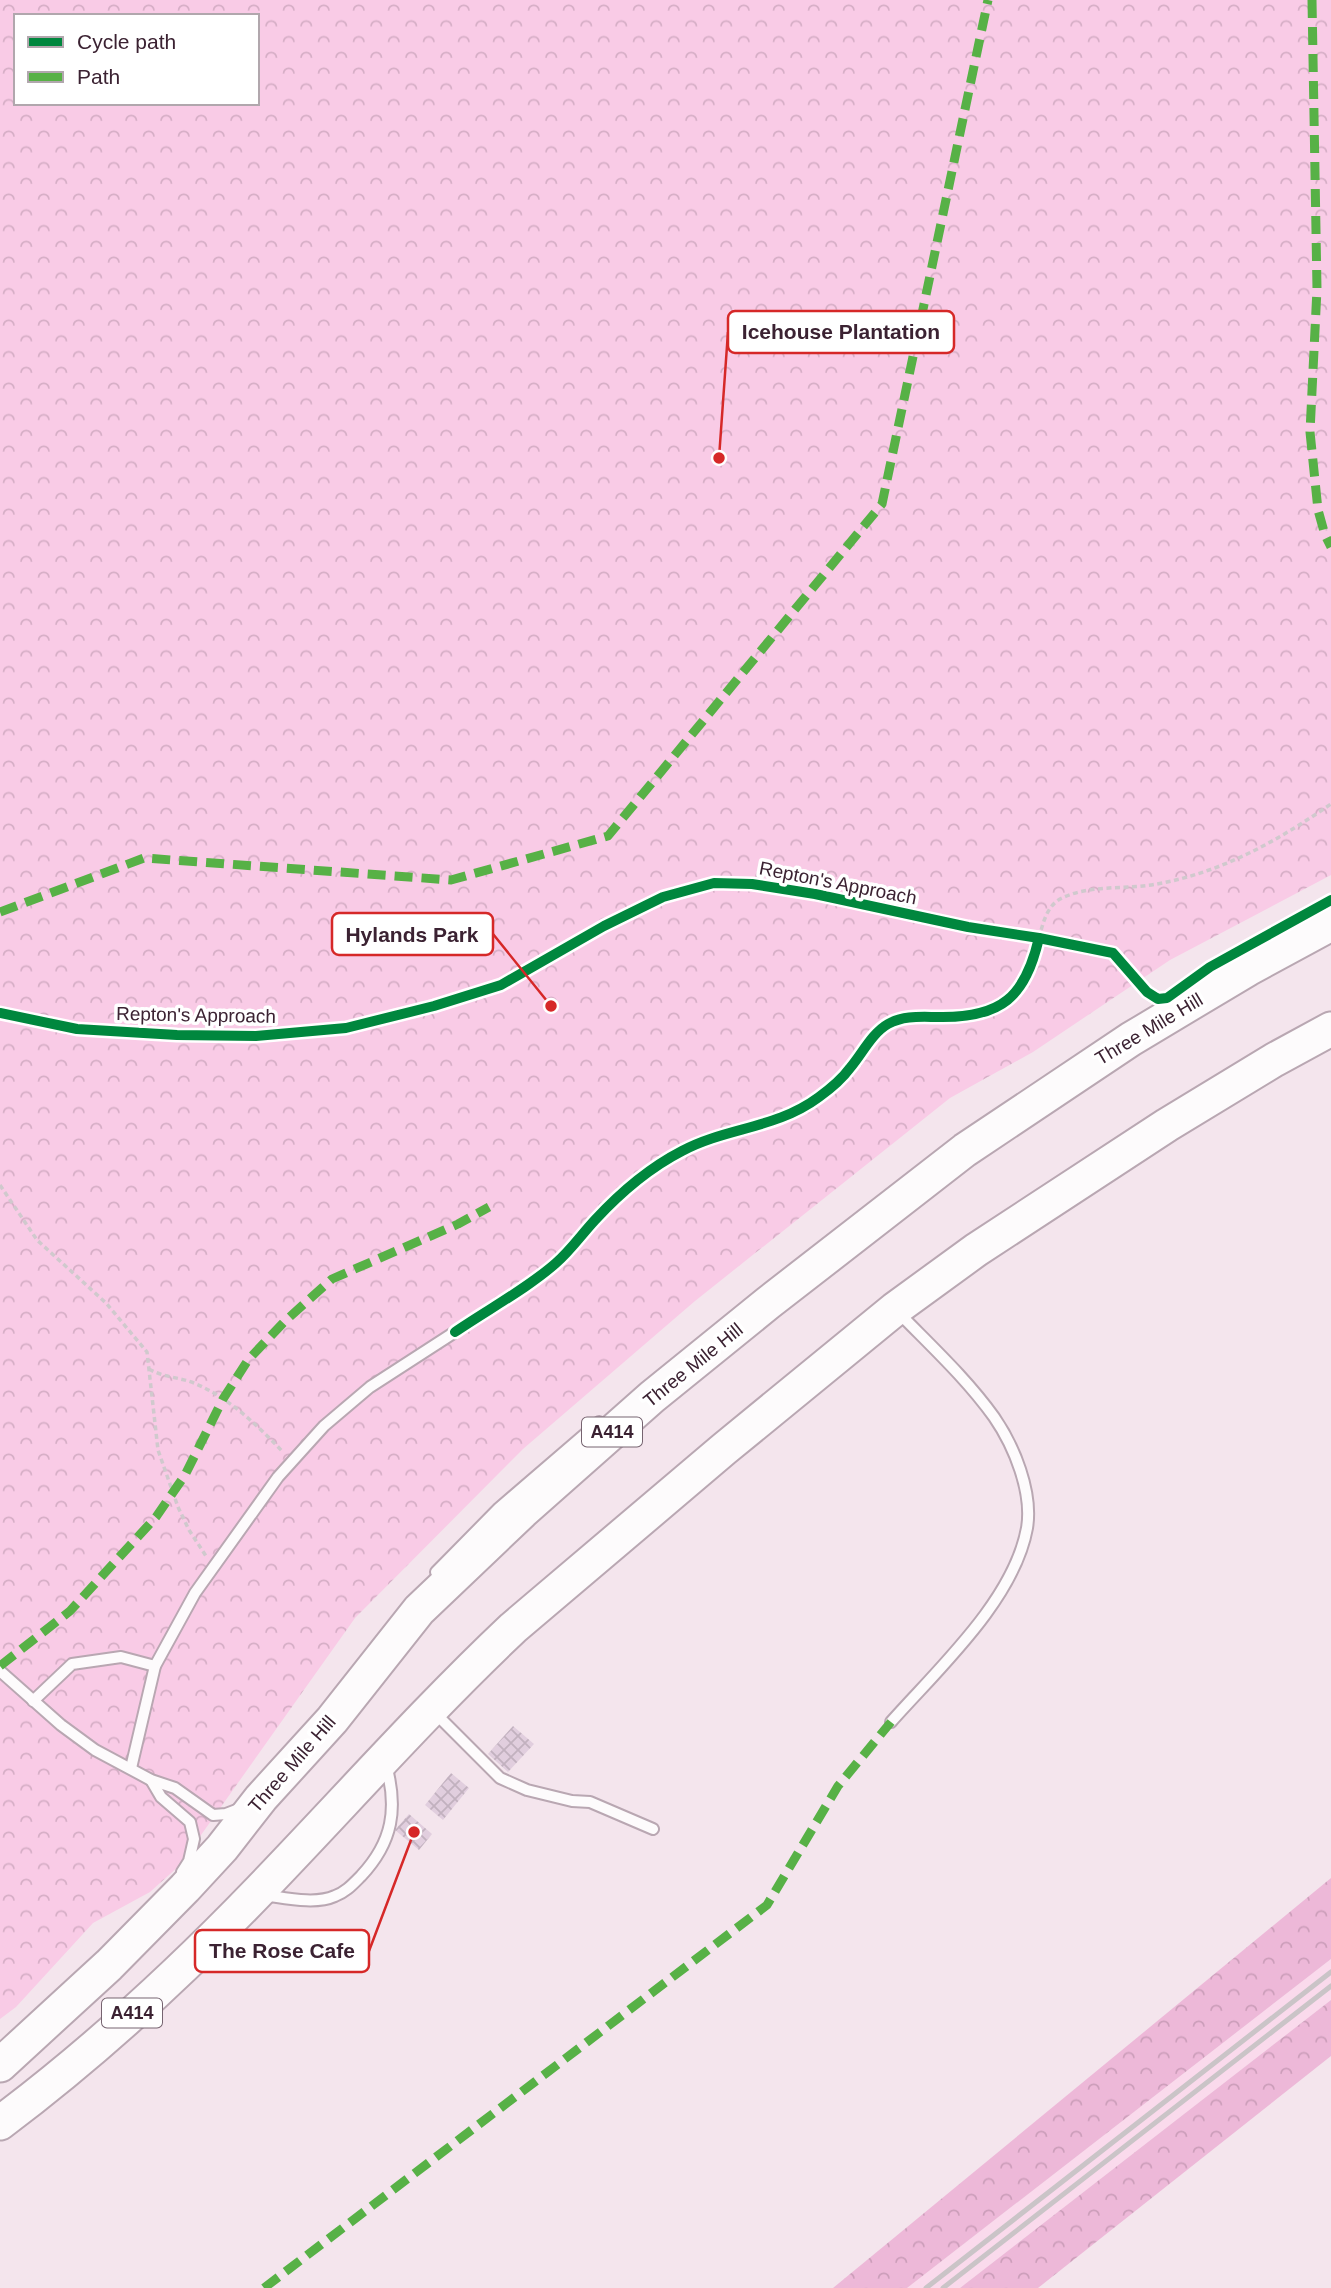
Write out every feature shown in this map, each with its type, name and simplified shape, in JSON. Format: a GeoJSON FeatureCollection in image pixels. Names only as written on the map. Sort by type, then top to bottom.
{"type":"FeatureCollection","features":[{"type":"Feature","properties":{"kind":"highway","name":"Three Mile Hill"},"geometry":{"type":"LineString","coordinates":[[0,2065],[145,1930],[222,1848],[261,1798],[332,1720],[419,1610],[652,1397],[965,1150],[1089,1065],[1248,969],[1331,924]]}},
{"type":"Feature","properties":{"kind":"highway","name":"A414"},"geometry":{"type":"LineString","coordinates":[[0,2123],[65,2071],[190,1961],[464,1674],[558,1588],[895,1308],[976,1250],[1167,1125],[1331,1029]]}},
{"type":"Feature","properties":{"kind":"lane"},"geometry":{"type":"LineString","coordinates":[[671,1366],[768,1303]]}},
{"type":"Feature","properties":{"kind":"lane"},"geometry":{"type":"LineString","coordinates":[[891,1722],[980,1622],[1004,1589],[1018,1559],[1028,1516],[1022,1480],[1010,1447],[995,1420],[973,1390],[895,1308]]}},
{"type":"Feature","properties":{"kind":"lane"},"geometry":{"type":"LineString","coordinates":[[131,1768],[155,1666],[213,1566],[291,1463],[324,1426],[370,1387],[455,1332]]}},
{"type":"Feature","properties":{"kind":"lane"},"geometry":{"type":"LineString","coordinates":[[425,1583],[499,1508],[610,1413]]}},
{"type":"Feature","properties":{"kind":"lane"},"geometry":{"type":"LineString","coordinates":[[332,1720],[394,1623]]}},
{"type":"Feature","properties":{"kind":"lane"},"geometry":{"type":"LineString","coordinates":[[33,1701],[72,1664],[121,1657],[155,1666]]}},
{"type":"Feature","properties":{"kind":"lane"},"geometry":{"type":"LineString","coordinates":[[0,1671],[95,1750],[150,1780],[175,1788],[213,1815],[236,1811],[261,1798]]}},
{"type":"Feature","properties":{"kind":"lane"},"geometry":{"type":"LineString","coordinates":[[431,1709],[500,1778],[527,1790],[572,1801],[590,1802],[653,1829]]}},
{"type":"Feature","properties":{"kind":"lane"},"geometry":{"type":"LineString","coordinates":[[256,1894],[316,1899],[334,1897],[348,1889],[375,1861],[389,1829],[393,1809],[392,1787],[385,1758]]}},
{"type":"Feature","properties":{"kind":"lane"},"geometry":{"type":"LineString","coordinates":[[150,1780],[160,1797],[190,1822],[194,1839],[188,1861],[172,1882]]}},
{"type":"Feature","properties":{"kind":"lane"},"geometry":{"type":"LineString","coordinates":[[0,2065],[48,2005]]}},
{"type":"Feature","properties":{"kind":"path"},"geometry":{"type":"LineString","coordinates":[[1036,952],[1048,911],[1059,899],[1076,892],[1156,884],[1227,865],[1294,829],[1331,804]]}},
{"type":"Feature","properties":{"kind":"path"},"geometry":{"type":"LineString","coordinates":[[1027,936],[1052,941]]}},
{"type":"Feature","properties":{"kind":"path"},"geometry":{"type":"LineString","coordinates":[[0,1185],[37,1240],[106,1303],[147,1352],[159,1450],[178,1507],[189,1530],[213,1566]]}},
{"type":"Feature","properties":{"kind":"path"},"geometry":{"type":"LineString","coordinates":[[149,1369],[160,1376],[192,1382],[223,1399],[281,1450],[291,1463]]}},
{"type":"Feature","properties":{"kind":"shaded area"},"geometry":{"type":"Polygon","coordinates":[[[1331,1959],[1331,2000],[960,2288],[907,2288],[1331,1959]]]}},
{"type":"Feature","properties":{"kind":"green space"},"geometry":{"type":"Polygon","coordinates":[[[0,0],[1331,0],[1331,875],[1170,960],[1033,1052],[950,1098],[695,1301],[523,1449],[355,1618],[179,1866],[150,1892],[93,1923],[16,2007],[0,2019],[0,0]]]}},
{"type":"Feature","properties":{"kind":"green space"},"geometry":{"type":"Polygon","coordinates":[[[1331,1878],[1331,1959],[907,2288],[833,2288],[1331,1878]]]}},
{"type":"Feature","properties":{"kind":"green space"},"geometry":{"type":"Polygon","coordinates":[[[1331,2000],[1331,2056],[1038,2288],[960,2288],[1331,2000]]]}},
{"type":"Feature","properties":{"kind":"building"},"geometry":{"type":"Polygon","coordinates":[[[513,1726],[534,1744],[508,1772],[488,1754],[513,1726]]]}},
{"type":"Feature","properties":{"kind":"building"},"geometry":{"type":"Polygon","coordinates":[[[451,1773],[469,1788],[443,1820],[425,1805],[451,1773]]]}},
{"type":"Feature","properties":{"kind":"building"},"geometry":{"type":"Polygon","coordinates":[[[409,1814],[432,1834],[419,1850],[395,1830],[409,1814]]]}},
{"type":"Feature","properties":{"kind":"railway"},"geometry":{"type":"LineString","coordinates":[[926,2288],[1331,1972]]}},
{"type":"Feature","properties":{"kind":"railway"},"geometry":{"type":"LineString","coordinates":[[943,2288],[1331,1986]]}},
{"type":"Feature","properties":{"kind":"marked path"},"geometry":{"type":"LineString","coordinates":[[0,912],[144,858],[451,880],[608,836],[882,504],[988,0]]}},
{"type":"Feature","properties":{"kind":"marked path"},"geometry":{"type":"LineString","coordinates":[[1312,0],[1317,289],[1310,432],[1318,510],[1331,547]]}},
{"type":"Feature","properties":{"kind":"marked path"},"geometry":{"type":"LineString","coordinates":[[0,1666],[70,1611],[156,1517],[185,1475],[223,1399],[248,1360],[284,1322],[332,1279],[458,1224],[489,1207]]}},
{"type":"Feature","properties":{"kind":"marked path"},"geometry":{"type":"LineString","coordinates":[[264,2288],[767,1905],[838,1786],[891,1722]]}},
{"type":"Feature","properties":{"kind":"cycle path","name":"Repton's Approach"},"geometry":{"type":"LineString","coordinates":[[0,1013],[77,1029],[177,1035],[256,1036],[346,1028],[434,1006],[501,985],[604,926],[663,897],[714,883],[752,884],[815,894],[968,927],[1113,953],[1147,992],[1158,999],[1167,998],[1210,967],[1331,900]]}},
{"type":"Feature","properties":{"kind":"cycle path"},"geometry":{"type":"LineString","coordinates":[[455,1332],[545,1272],[614,1200],[658,1165],[699,1143],[786,1116],[819,1097],[843,1076],[872,1038],[888,1024],[907,1018],[979,1013],[995,1008],[1007,1000],[1018,989],[1026,975],[1039,938]]}},
{"type":"Feature","properties":{"kind":"place","name":"Icehouse Plantation"},"geometry":{"type":"Point","coordinates":[719,458]}},
{"type":"Feature","properties":{"kind":"place","name":"Hylands Park"},"geometry":{"type":"Point","coordinates":[551,1006]}},
{"type":"Feature","properties":{"kind":"place","name":"The Rose Cafe"},"geometry":{"type":"Point","coordinates":[414,1832]}}]}
